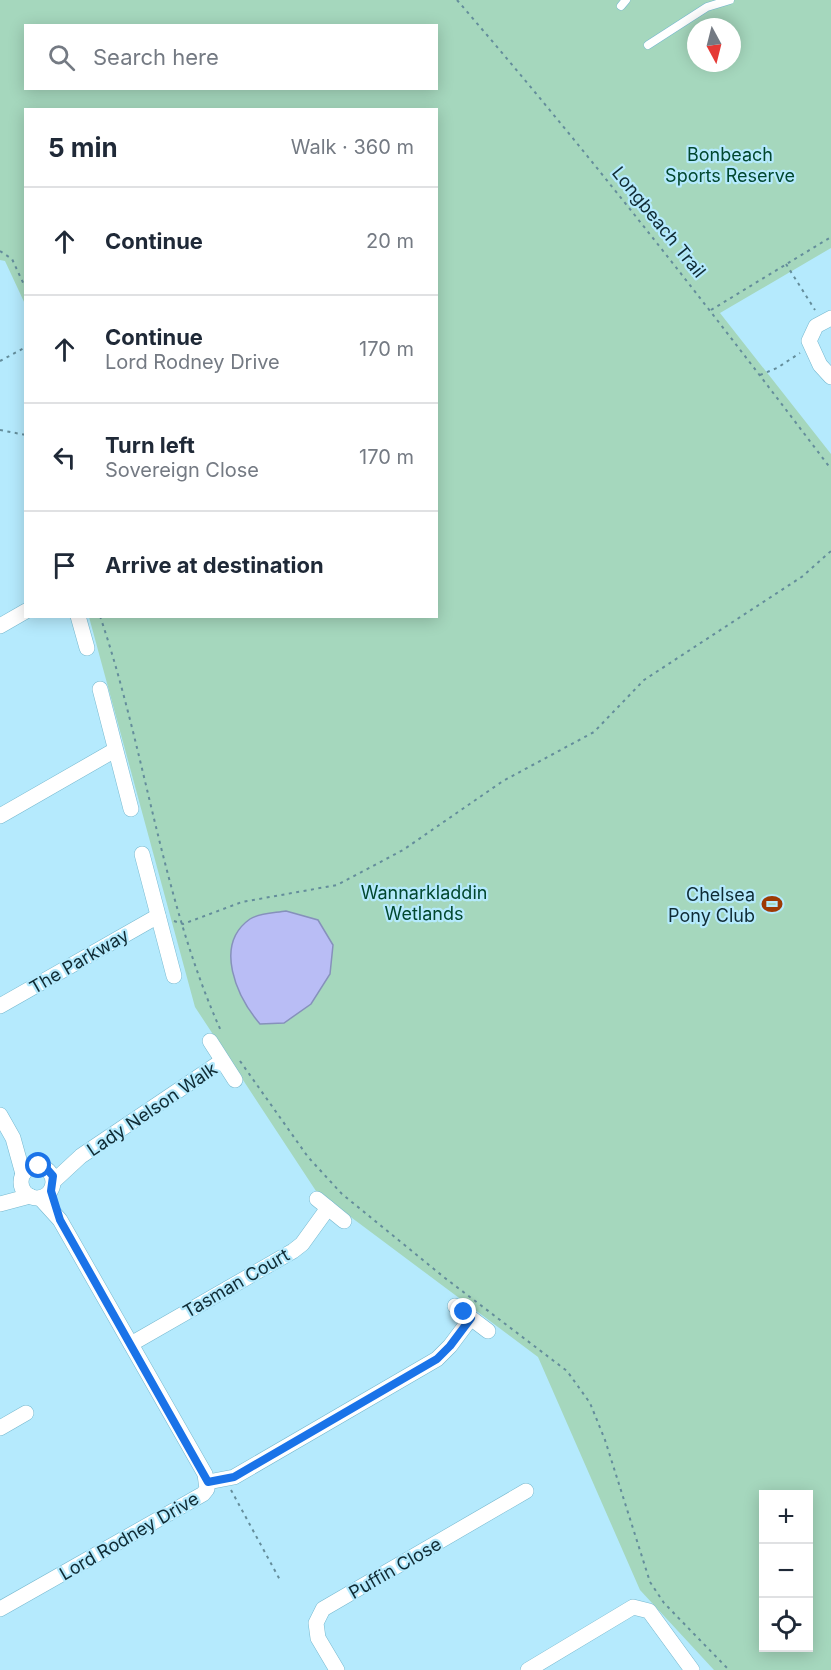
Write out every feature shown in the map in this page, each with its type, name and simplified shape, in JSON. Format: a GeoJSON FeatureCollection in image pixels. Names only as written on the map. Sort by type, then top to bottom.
{"type":"FeatureCollection","features":[{"type":"Feature","properties":{"kind":"street"},"geometry":{"type":"LineString","coordinates":[[827,320],[812,332],[810,346],[819,365],[831,377]]}},
{"type":"Feature","properties":{"kind":"street"},"geometry":{"type":"LineString","coordinates":[[0,626],[24,612]]}},
{"type":"Feature","properties":{"kind":"street"},"geometry":{"type":"LineString","coordinates":[[79,618],[87,648]]}},
{"type":"Feature","properties":{"kind":"street"},"geometry":{"type":"LineString","coordinates":[[100,689],[131,809]]}},
{"type":"Feature","properties":{"kind":"street"},"geometry":{"type":"LineString","coordinates":[[0,816],[115,750]]}},
{"type":"Feature","properties":{"kind":"street"},"geometry":{"type":"LineString","coordinates":[[142,854],[174,976]]}},
{"type":"Feature","properties":{"kind":"street","name":"The Parkway"},"geometry":{"type":"LineString","coordinates":[[0,1006],[158,916]]}},
{"type":"Feature","properties":{"kind":"street","name":"Lady Nelson Walk"},"geometry":{"type":"LineString","coordinates":[[216,1038],[229,1057],[235,1080]]}},
{"type":"Feature","properties":{"kind":"street","name":"Lady Nelson Walk"},"geometry":{"type":"LineString","coordinates":[[38,1182],[229,1057]]}},
{"type":"Feature","properties":{"kind":"street","name":"Lord Rodney Drive"},"geometry":{"type":"LineString","coordinates":[[0,1115],[208,1482],[203,1494],[0,1609]]}},
{"type":"Feature","properties":{"kind":"street"},"geometry":{"type":"LineString","coordinates":[[0,1202],[38,1182]]}},
{"type":"Feature","properties":{"kind":"street","name":"Tasman Court"},"geometry":{"type":"LineString","coordinates":[[131,1344],[303,1244],[322,1204],[344,1221]]}},
{"type":"Feature","properties":{"kind":"street"},"geometry":{"type":"LineString","coordinates":[[455,1306],[488,1330]]}},
{"type":"Feature","properties":{"kind":"street"},"geometry":{"type":"LineString","coordinates":[[208,1482],[226,1480],[437,1359],[471,1318]]}},
{"type":"Feature","properties":{"kind":"street"},"geometry":{"type":"LineString","coordinates":[[0,1428],[26,1413]]}},
{"type":"Feature","properties":{"kind":"street","name":"Puffin Close"},"geometry":{"type":"LineString","coordinates":[[337,1670],[318,1638],[316,1623],[323,1609],[526,1491]]}},
{"type":"Feature","properties":{"kind":"street"},"geometry":{"type":"LineString","coordinates":[[528,1670],[633,1607],[649,1611],[692,1670]]}},
{"type":"Feature","properties":{"kind":"lane"},"geometry":{"type":"LineString","coordinates":[[648,45],[706,7],[729,0]]}},
{"type":"Feature","properties":{"kind":"path","name":"Longbeach Trail"},"geometry":{"type":"LineString","coordinates":[[457,0],[558,118],[711,310],[831,469]]}},
{"type":"Feature","properties":{"kind":"path"},"geometry":{"type":"LineString","coordinates":[[711,310],[831,237]]}},
{"type":"Feature","properties":{"kind":"path"},"geometry":{"type":"LineString","coordinates":[[0,251],[12,259],[24,285]]}},
{"type":"Feature","properties":{"kind":"path"},"geometry":{"type":"LineString","coordinates":[[785,264],[827,320]]}},
{"type":"Feature","properties":{"kind":"path"},"geometry":{"type":"LineString","coordinates":[[760,375],[777,368],[810,346]]}},
{"type":"Feature","properties":{"kind":"path"},"geometry":{"type":"LineString","coordinates":[[0,361],[24,348]]}},
{"type":"Feature","properties":{"kind":"path"},"geometry":{"type":"LineString","coordinates":[[0,430],[24,435]]}},
{"type":"Feature","properties":{"kind":"path"},"geometry":{"type":"LineString","coordinates":[[183,924],[242,903],[337,885],[403,850],[503,781],[594,732],[644,680],[803,576],[831,551]]}},
{"type":"Feature","properties":{"kind":"path"},"geometry":{"type":"LineString","coordinates":[[101,618],[216,1038]]}},
{"type":"Feature","properties":{"kind":"path"},"geometry":{"type":"LineString","coordinates":[[229,1057],[308,1157],[342,1194],[436,1271],[567,1371],[590,1403],[605,1440],[650,1582],[664,1603],[729,1670]]}},
{"type":"Feature","properties":{"kind":"path"},"geometry":{"type":"LineString","coordinates":[[226,1480],[280,1580]]}},
{"type":"Feature","properties":{"kind":"green space","name":"Wannarkladdin Wetlands"},"geometry":{"type":"Polygon","coordinates":[[[0,0],[831,0],[831,248],[720,313],[831,454],[831,1670],[714,1670],[640,1590],[538,1357],[316,1191],[195,1007],[89,618],[438,618],[438,108],[24,108],[24,302],[5,261],[0,260],[0,0]]]}},
{"type":"Feature","properties":{"kind":"water"},"geometry":{"type":"Polygon","coordinates":[[[286,911],[318,920],[333,945],[330,974],[311,1004],[284,1023],[260,1024],[251,1013],[237,986],[231,957],[233,943],[239,930],[250,919],[262,914],[286,911]]]}},
{"type":"Feature","properties":{"kind":"place","name":"Chelsea Pony Club"},"geometry":{"type":"Point","coordinates":[772,904]}},
{"type":"Feature","properties":{"kind":"route"},"geometry":{"type":"LineString","coordinates":[[39,1166],[46,1168],[53,1176],[51,1191],[60,1220],[208,1482],[234,1477],[437,1359],[471,1318],[464,1312]]}},
{"type":"Feature","properties":{"kind":"park label","name":"Bonbeach Sports Reserve"},"geometry":{"type":"Point","coordinates":[730,164]}}]}
